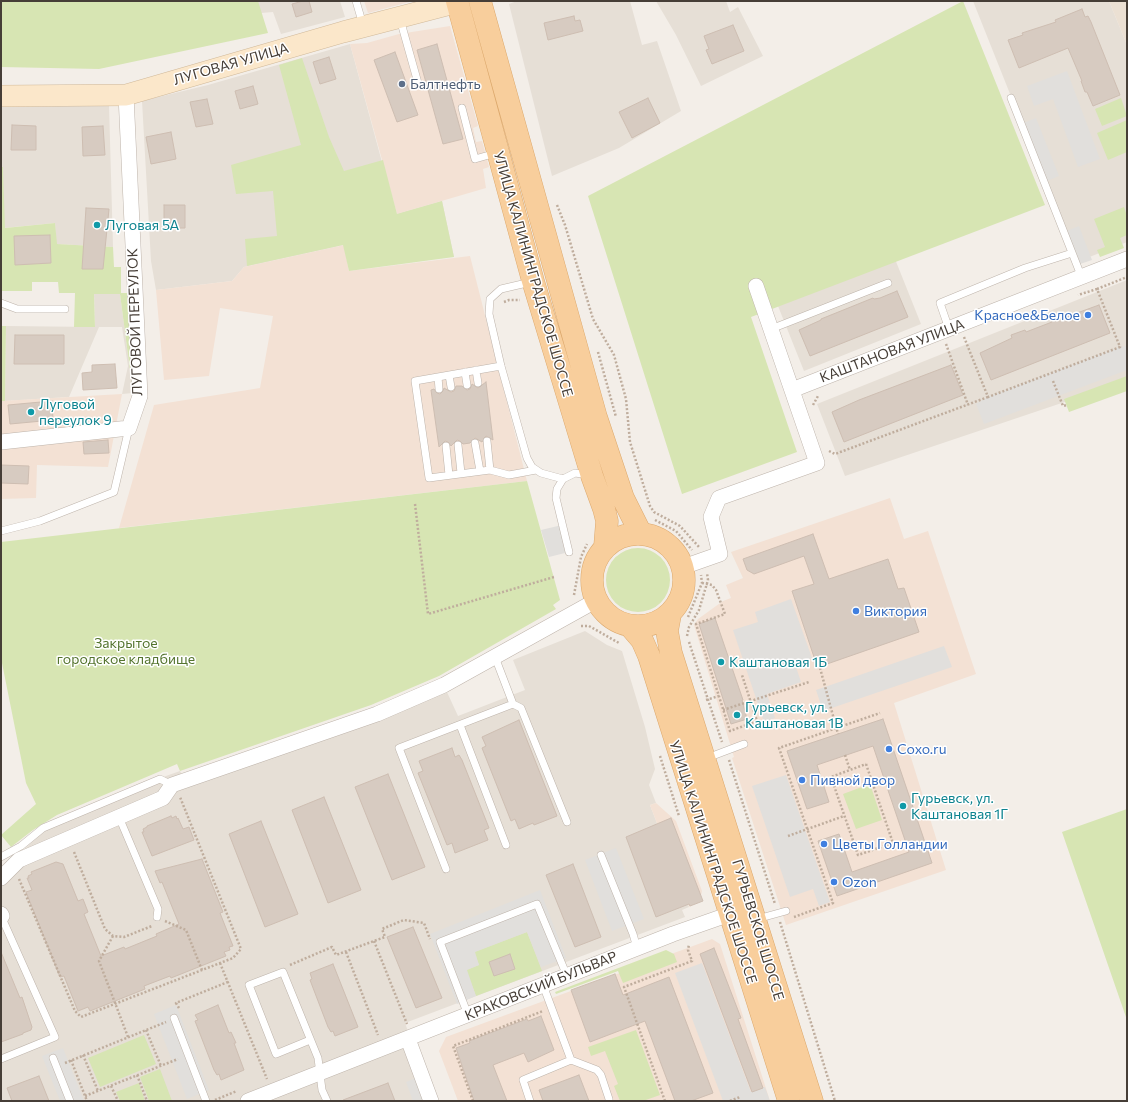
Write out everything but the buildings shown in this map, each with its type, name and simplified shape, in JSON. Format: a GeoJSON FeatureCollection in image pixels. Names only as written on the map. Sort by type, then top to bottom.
{"type":"FeatureCollection","features":[{"type":"Feature","properties":{"kind":"main road","name":"УЛИЦА КАЛИНИНГРАДСКОЕ ШОССЕ"},"geometry":{"type":"LineString","coordinates":[[480,1],[596,417],[623,498],[641,534]]}},
{"type":"Feature","properties":{"kind":"main road","name":"УЛИЦА КАЛИНИНГРАДСКОЕ ШОССЕ"},"geometry":{"type":"LineString","coordinates":[[457,2],[533,281],[607,521],[597,543]]}},
{"type":"Feature","properties":{"kind":"main road"},"geometry":{"type":"LineString","coordinates":[[635,532],[641,534],[663,540],[674,549],[683,567],[685,582],[678,617],[640,627],[630,626],[611,618],[597,600],[593,565],[597,543],[635,532]]}},
{"type":"Feature","properties":{"kind":"main road","name":"УЛИЦА КАЛИНИНГРАДСКОЕ ШОССЕ"},"geometry":{"type":"LineString","coordinates":[[678,617],[667,632],[671,653],[705,758]]}},
{"type":"Feature","properties":{"kind":"main road","name":"УЛИЦА КАЛИНИНГРАДСКОЕ ШОССЕ"},"geometry":{"type":"LineString","coordinates":[[630,626],[642,640],[649,656],[789,1101]]}},
{"type":"Feature","properties":{"kind":"main road","name":"ГУРЬЕВСКОЕ ШОССЕ"},"geometry":{"type":"LineString","coordinates":[[705,758],[812,1101]]}},
{"type":"Feature","properties":{"kind":"street","name":"ЛУГОВАЯ УЛИЦА"},"geometry":{"type":"LineString","coordinates":[[1,96],[126,94],[400,17],[422,6],[457,2]]}},
{"type":"Feature","properties":{"kind":"street","name":"ЛУГОВОЙ ПЕРЕУЛОК"},"geometry":{"type":"LineString","coordinates":[[126,94],[140,396],[129,428]]}},
{"type":"Feature","properties":{"kind":"street","name":"КАШТАНОВАЯ УЛИЦА"},"geometry":{"type":"LineString","coordinates":[[792,390],[953,336],[1127,259]]}},
{"type":"Feature","properties":{"kind":"street"},"geometry":{"type":"LineString","coordinates":[[683,567],[720,554],[711,517],[720,498],[817,463],[756,286]]}},
{"type":"Feature","properties":{"kind":"street"},"geometry":{"type":"LineString","coordinates":[[1,442],[129,428]]}},
{"type":"Feature","properties":{"kind":"street"},"geometry":{"type":"LineString","coordinates":[[1,878],[7,862],[19,860],[163,798],[173,785],[376,714],[444,685],[597,600]]}},
{"type":"Feature","properties":{"kind":"street","name":"КРАКОВСКИЙ БУЛЬВАР"},"geometry":{"type":"LineString","coordinates":[[248,1101],[408,1034],[468,1015],[673,934],[730,914]]}},
{"type":"Feature","properties":{"kind":"street"},"geometry":{"type":"LineString","coordinates":[[408,1034],[431,1101]]}},
{"type":"Feature","properties":{"kind":"lane"},"geometry":{"type":"LineString","coordinates":[[356,1],[363,27]]}},
{"type":"Feature","properties":{"kind":"lane"},"geometry":{"type":"LineString","coordinates":[[400,17],[418,83]]}},
{"type":"Feature","properties":{"kind":"lane"},"geometry":{"type":"LineString","coordinates":[[1011,98],[1082,278]]}},
{"type":"Feature","properties":{"kind":"lane"},"geometry":{"type":"LineString","coordinates":[[462,108],[475,159],[498,153]]}},
{"type":"Feature","properties":{"kind":"lane"},"geometry":{"type":"LineString","coordinates":[[953,336],[940,304],[1025,268],[1072,253]]}},
{"type":"Feature","properties":{"kind":"lane"},"geometry":{"type":"LineString","coordinates":[[533,281],[501,289],[490,298],[489,314],[501,366],[527,458],[536,470],[541,473],[563,479]]}},
{"type":"Feature","properties":{"kind":"lane"},"geometry":{"type":"LineString","coordinates":[[771,329],[888,283]]}},
{"type":"Feature","properties":{"kind":"lane"},"geometry":{"type":"LineString","coordinates":[[1,303],[17,310],[65,310]]}},
{"type":"Feature","properties":{"kind":"lane"},"geometry":{"type":"LineString","coordinates":[[501,366],[415,380],[429,478],[490,470],[509,475],[536,470]]}},
{"type":"Feature","properties":{"kind":"lane"},"geometry":{"type":"LineString","coordinates":[[476,370],[478,383]]}},
{"type":"Feature","properties":{"kind":"lane"},"geometry":{"type":"LineString","coordinates":[[465,372],[467,385]]}},
{"type":"Feature","properties":{"kind":"lane"},"geometry":{"type":"LineString","coordinates":[[449,375],[451,387]]}},
{"type":"Feature","properties":{"kind":"lane"},"geometry":{"type":"LineString","coordinates":[[438,377],[439,389]]}},
{"type":"Feature","properties":{"kind":"lane"},"geometry":{"type":"LineString","coordinates":[[1,531],[40,521],[114,492],[129,428]]}},
{"type":"Feature","properties":{"kind":"lane"},"geometry":{"type":"LineString","coordinates":[[487,441],[490,470]]}},
{"type":"Feature","properties":{"kind":"lane"},"geometry":{"type":"LineString","coordinates":[[475,442],[480,471]]}},
{"type":"Feature","properties":{"kind":"lane"},"geometry":{"type":"LineString","coordinates":[[458,445],[461,474]]}},
{"type":"Feature","properties":{"kind":"lane"},"geometry":{"type":"LineString","coordinates":[[446,446],[449,475]]}},
{"type":"Feature","properties":{"kind":"lane"},"geometry":{"type":"LineString","coordinates":[[569,552],[556,498],[557,489],[563,479],[575,473],[592,476]]}},
{"type":"Feature","properties":{"kind":"lane"},"geometry":{"type":"LineString","coordinates":[[495,658],[513,704],[521,708],[566,822]]}},
{"type":"Feature","properties":{"kind":"lane"},"geometry":{"type":"LineString","coordinates":[[446,869],[399,748],[513,704]]}},
{"type":"Feature","properties":{"kind":"lane"},"geometry":{"type":"LineString","coordinates":[[460,725],[506,846]]}},
{"type":"Feature","properties":{"kind":"lane"},"geometry":{"type":"LineString","coordinates":[[705,758],[744,744]]}},
{"type":"Feature","properties":{"kind":"lane"},"geometry":{"type":"LineString","coordinates":[[7,862],[21,846],[43,828],[160,779],[173,785]]}},
{"type":"Feature","properties":{"kind":"lane"},"geometry":{"type":"LineString","coordinates":[[119,817],[158,909],[157,917]]}},
{"type":"Feature","properties":{"kind":"lane"},"geometry":{"type":"LineString","coordinates":[[601,855],[633,934],[637,948]]}},
{"type":"Feature","properties":{"kind":"lane"},"geometry":{"type":"LineString","coordinates":[[468,1015],[440,942],[537,904],[567,976]]}},
{"type":"Feature","properties":{"kind":"lane"},"geometry":{"type":"LineString","coordinates":[[755,920],[778,913],[788,912]]}},
{"type":"Feature","properties":{"kind":"lane"},"geometry":{"type":"LineString","coordinates":[[1,915],[55,1037],[1,1059]]}},
{"type":"Feature","properties":{"kind":"lane"},"geometry":{"type":"LineString","coordinates":[[310,1040],[276,1054],[249,985],[283,972],[318,1058],[322,1090],[327,1101]]}},
{"type":"Feature","properties":{"kind":"lane"},"geometry":{"type":"LineString","coordinates":[[543,985],[571,1060]]}},
{"type":"Feature","properties":{"kind":"lane"},"geometry":{"type":"LineString","coordinates":[[174,1018],[206,1101]]}},
{"type":"Feature","properties":{"kind":"lane"},"geometry":{"type":"LineString","coordinates":[[53,1058],[70,1101]]}},
{"type":"Feature","properties":{"kind":"lane"},"geometry":{"type":"LineString","coordinates":[[530,1101],[523,1080],[571,1060],[597,1070],[609,1099]]}},
{"type":"Feature","properties":{"kind":"path"},"geometry":{"type":"LineString","coordinates":[[554,198],[565,225],[593,319],[614,355],[626,399],[630,442],[650,506],[654,512],[680,526],[699,546],[705,559],[708,580],[699,610],[686,635],[726,751],[778,913],[835,1101]]}},
{"type":"Feature","properties":{"kind":"path"},"geometry":{"type":"LineString","coordinates":[[1075,297],[1127,277]]}},
{"type":"Feature","properties":{"kind":"path"},"geometry":{"type":"LineString","coordinates":[[826,444],[828,451],[835,454],[988,398],[1120,347],[1097,289]]}},
{"type":"Feature","properties":{"kind":"path"},"geometry":{"type":"LineString","coordinates":[[500,307],[502,303],[509,300],[522,300],[524,304]]}},
{"type":"Feature","properties":{"kind":"path"},"geometry":{"type":"LineString","coordinates":[[968,405],[945,344],[953,336],[963,337],[971,334]]}},
{"type":"Feature","properties":{"kind":"path"},"geometry":{"type":"LineString","coordinates":[[963,337],[988,398]]}},
{"type":"Feature","properties":{"kind":"path"},"geometry":{"type":"LineString","coordinates":[[1053,381],[1063,406]]}},
{"type":"Feature","properties":{"kind":"path"},"geometry":{"type":"LineString","coordinates":[[815,410],[812,404],[820,392]]}},
{"type":"Feature","properties":{"kind":"path"},"geometry":{"type":"LineString","coordinates":[[415,504],[428,614],[554,577]]}},
{"type":"Feature","properties":{"kind":"path"},"geometry":{"type":"LineString","coordinates":[[573,598],[576,593],[581,557],[597,543]]}},
{"type":"Feature","properties":{"kind":"path"},"geometry":{"type":"LineString","coordinates":[[678,617],[702,583],[712,585],[716,590],[725,614],[696,624],[730,731],[757,721],[742,675]]}},
{"type":"Feature","properties":{"kind":"path"},"geometry":{"type":"LineString","coordinates":[[578,627],[589,626],[624,647]]}},
{"type":"Feature","properties":{"kind":"path"},"geometry":{"type":"LineString","coordinates":[[820,668],[838,734]]}},
{"type":"Feature","properties":{"kind":"path"},"geometry":{"type":"LineString","coordinates":[[723,710],[809,682]]}},
{"type":"Feature","properties":{"kind":"path"},"geometry":{"type":"LineString","coordinates":[[788,912],[791,918],[833,903],[779,748],[880,713]]}},
{"type":"Feature","properties":{"kind":"path"},"geometry":{"type":"LineString","coordinates":[[659,753],[675,808],[682,822]]}},
{"type":"Feature","properties":{"kind":"path"},"geometry":{"type":"LineString","coordinates":[[845,756],[850,770]]}},
{"type":"Feature","properties":{"kind":"path"},"geometry":{"type":"LineString","coordinates":[[866,764],[893,843],[858,855],[844,816],[831,777],[866,764]]}},
{"type":"Feature","properties":{"kind":"path"},"geometry":{"type":"LineString","coordinates":[[7,862],[75,1011],[81,1017],[233,958],[241,949],[173,785]]}},
{"type":"Feature","properties":{"kind":"path"},"geometry":{"type":"LineString","coordinates":[[788,836],[844,816]]}},
{"type":"Feature","properties":{"kind":"path"},"geometry":{"type":"LineString","coordinates":[[69,839],[105,929],[113,936],[124,938],[154,924],[157,917],[186,930],[202,970]]}},
{"type":"Feature","properties":{"kind":"path"},"geometry":{"type":"LineString","coordinates":[[283,972],[292,963],[332,947],[336,956],[385,937],[382,929],[404,920],[424,922],[432,943]]}},
{"type":"Feature","properties":{"kind":"path"},"geometry":{"type":"LineString","coordinates":[[113,936],[99,961],[128,1037]]}},
{"type":"Feature","properties":{"kind":"path"},"geometry":{"type":"LineString","coordinates":[[374,941],[408,1034]]}},
{"type":"Feature","properties":{"kind":"path"},"geometry":{"type":"LineString","coordinates":[[664,1101],[624,987],[692,961],[688,950],[689,944],[692,941]]}},
{"type":"Feature","properties":{"kind":"path"},"geometry":{"type":"LineString","coordinates":[[346,952],[378,1036]]}},
{"type":"Feature","properties":{"kind":"path"},"geometry":{"type":"LineString","coordinates":[[220,963],[267,1079]]}},
{"type":"Feature","properties":{"kind":"path"},"geometry":{"type":"LineString","coordinates":[[181,1015],[176,1003],[228,982]]}},
{"type":"Feature","properties":{"kind":"path"},"geometry":{"type":"LineString","coordinates":[[473,1101],[453,1046],[551,1008]]}},
{"type":"Feature","properties":{"kind":"path"},"geometry":{"type":"LineString","coordinates":[[56,1066],[174,1018]]}},
{"type":"Feature","properties":{"kind":"path"},"geometry":{"type":"LineString","coordinates":[[146,1030],[160,1066]]}},
{"type":"Feature","properties":{"kind":"path"},"geometry":{"type":"LineString","coordinates":[[83,1055],[98,1091]]}},
{"type":"Feature","properties":{"kind":"path"},"geometry":{"type":"LineString","coordinates":[[85,1096],[188,1055]]}},
{"type":"Feature","properties":{"kind":"path"},"geometry":{"type":"LineString","coordinates":[[71,1060],[87,1101]]}},
{"type":"Feature","properties":{"kind":"path"},"geometry":{"type":"LineString","coordinates":[[137,1075],[147,1101]]}},
{"type":"Feature","properties":{"kind":"path"},"geometry":{"type":"LineString","coordinates":[[112,1086],[118,1101]]}},
{"type":"Feature","properties":{"kind":"path"},"geometry":{"type":"LineString","coordinates":[[212,1093],[214,1100]]}},
{"type":"Feature","properties":{"kind":"path"},"geometry":{"type":"LineString","coordinates":[[730,1101],[740,1097]]}},
{"type":"Feature","properties":{"kind":"shaded area"},"geometry":{"type":"Polygon","coordinates":[[[248,1],[340,1],[345,17],[281,34],[273,12],[249,14],[248,1]]]}},
{"type":"Feature","properties":{"kind":"shaded area"},"geometry":{"type":"Polygon","coordinates":[[[364,1],[413,1],[368,13],[364,1]]]}},
{"type":"Feature","properties":{"kind":"shaded area"},"geometry":{"type":"Polygon","coordinates":[[[517,1],[630,1],[642,45],[657,41],[681,111],[619,148],[552,176],[509,4],[517,1]]]}},
{"type":"Feature","properties":{"kind":"shaded area"},"geometry":{"type":"Polygon","coordinates":[[[656,1],[726,1],[730,12],[738,7],[763,56],[701,86],[676,35],[656,1]]]}},
{"type":"Feature","properties":{"kind":"shaded area"},"geometry":{"type":"Polygon","coordinates":[[[973,1],[1109,1],[1127,45],[1127,242],[1077,262],[973,1]]]}},
{"type":"Feature","properties":{"kind":"shaded area"},"geometry":{"type":"Polygon","coordinates":[[[1109,1],[1127,1],[1127,45],[1109,1]]]}},
{"type":"Feature","properties":{"kind":"shaded area"},"geometry":{"type":"Polygon","coordinates":[[[450,26],[478,126],[473,128],[476,142],[482,141],[489,167],[483,169],[486,188],[397,214],[350,44],[367,43],[399,34],[450,26]]]}},
{"type":"Feature","properties":{"kind":"shaded area"},"geometry":{"type":"Polygon","coordinates":[[[350,44],[396,214],[442,201],[454,257],[343,245],[244,267],[232,281],[156,290],[151,261],[142,101],[208,85],[350,44]]]}},
{"type":"Feature","properties":{"kind":"shaded area"},"geometry":{"type":"Polygon","coordinates":[[[1067,71],[1100,159],[1078,167],[1053,99],[1034,106],[1027,86],[1067,71]]]}},
{"type":"Feature","properties":{"kind":"shaded area"},"geometry":{"type":"Polygon","coordinates":[[[109,105],[113,247],[56,244],[55,223],[4,228],[3,167],[1,167],[1,107],[2,109],[2,107],[109,105]]]}},
{"type":"Feature","properties":{"kind":"shaded area"},"geometry":{"type":"Polygon","coordinates":[[[1036,118],[1059,176],[1045,182],[1021,124],[1036,118]]]}},
{"type":"Feature","properties":{"kind":"shaded area"},"geometry":{"type":"Polygon","coordinates":[[[1079,226],[1092,260],[1077,265],[1064,232],[1079,226]]]}},
{"type":"Feature","properties":{"kind":"shaded area"},"geometry":{"type":"Polygon","coordinates":[[[344,245],[349,271],[470,256],[527,481],[119,528],[154,405],[260,388],[273,316],[220,308],[209,376],[164,380],[156,290],[232,281],[244,267],[344,245]]]}},
{"type":"Feature","properties":{"kind":"shaded area"},"geometry":{"type":"Polygon","coordinates":[[[893,254],[921,324],[804,371],[776,301],[893,254]]]}},
{"type":"Feature","properties":{"kind":"shaded area"},"geometry":{"type":"Polygon","coordinates":[[[1127,280],[1127,381],[845,476],[817,404],[1127,280]]]}},
{"type":"Feature","properties":{"kind":"shaded area"},"geometry":{"type":"Polygon","coordinates":[[[94,293],[120,294],[133,393],[122,394],[128,366],[122,327],[99,327],[69,397],[5,401],[6,326],[95,327],[94,293]]]}},
{"type":"Feature","properties":{"kind":"shaded area"},"geometry":{"type":"Polygon","coordinates":[[[1127,346],[1127,370],[984,424],[976,404],[988,397],[1120,347],[1127,346]]]}},
{"type":"Feature","properties":{"kind":"shaded area"},"geometry":{"type":"Polygon","coordinates":[[[122,394],[108,467],[37,465],[36,498],[1,499],[1,401],[122,394]]]}},
{"type":"Feature","properties":{"kind":"shaded area"},"geometry":{"type":"Polygon","coordinates":[[[890,498],[904,539],[928,531],[976,674],[894,703],[946,870],[786,925],[732,758],[734,757],[694,625],[698,619],[723,601],[731,598],[726,585],[743,578],[731,552],[890,498]]]}},
{"type":"Feature","properties":{"kind":"shaded area"},"geometry":{"type":"Polygon","coordinates":[[[562,525],[569,552],[549,557],[541,530],[562,525]]]}},
{"type":"Feature","properties":{"kind":"shaded area"},"geometry":{"type":"Polygon","coordinates":[[[791,599],[812,658],[795,664],[801,682],[767,694],[775,718],[764,722],[733,630],[758,622],[755,612],[791,599]]]}},
{"type":"Feature","properties":{"kind":"shaded area"},"geometry":{"type":"Polygon","coordinates":[[[585,631],[607,645],[622,651],[645,727],[655,769],[649,785],[656,803],[650,805],[689,907],[682,910],[685,917],[405,1023],[433,1101],[1,1101],[1,871],[45,830],[180,771],[186,784],[446,690],[458,716],[525,690],[513,660],[585,631]]]}},
{"type":"Feature","properties":{"kind":"shaded area"},"geometry":{"type":"Polygon","coordinates":[[[944,646],[952,667],[823,711],[816,690],[944,646]]]}},
{"type":"Feature","properties":{"kind":"shaded area"},"geometry":{"type":"Polygon","coordinates":[[[786,775],[830,902],[819,906],[813,889],[790,897],[752,786],[786,775]]]}},
{"type":"Feature","properties":{"kind":"shaded area"},"geometry":{"type":"Polygon","coordinates":[[[656,803],[676,821],[702,891],[700,900],[689,907],[650,805],[656,803]]]}},
{"type":"Feature","properties":{"kind":"shaded area"},"geometry":{"type":"Polygon","coordinates":[[[616,848],[644,919],[612,931],[585,860],[616,848]]]}},
{"type":"Feature","properties":{"kind":"shaded area"},"geometry":{"type":"Polygon","coordinates":[[[540,890],[566,958],[541,967],[527,932],[475,952],[479,965],[467,970],[476,996],[457,1004],[430,934],[540,890]]]}},
{"type":"Feature","properties":{"kind":"shaded area"},"geometry":{"type":"Polygon","coordinates":[[[712,939],[720,944],[770,1101],[458,1101],[439,1051],[446,1037],[712,939]]]}},
{"type":"Feature","properties":{"kind":"shaded area"},"geometry":{"type":"Polygon","coordinates":[[[702,963],[751,1092],[765,1087],[770,1101],[723,1101],[675,973],[702,963]]]}},
{"type":"Feature","properties":{"kind":"shaded area"},"geometry":{"type":"Polygon","coordinates":[[[176,1005],[209,1090],[187,1099],[154,1014],[176,1005]]]}},
{"type":"Feature","properties":{"kind":"shaded area"},"geometry":{"type":"Polygon","coordinates":[[[63,1048],[84,1101],[60,1101],[42,1056],[63,1048]]]}},
{"type":"Feature","properties":{"kind":"shaded area"},"geometry":{"type":"Polygon","coordinates":[[[421,1076],[431,1101],[413,1101],[406,1082],[421,1076]]]}},
{"type":"Feature","properties":{"kind":"green space"},"geometry":{"type":"Polygon","coordinates":[[[1,1],[258,1],[268,33],[99,69],[1,67],[1,1]]]}},
{"type":"Feature","properties":{"kind":"green space"},"geometry":{"type":"Polygon","coordinates":[[[963,1],[1045,205],[751,317],[797,452],[682,494],[588,196],[963,1]]]}},
{"type":"Feature","properties":{"kind":"green space"},"geometry":{"type":"Polygon","coordinates":[[[302,58],[329,137],[344,171],[383,160],[397,214],[442,201],[454,257],[349,271],[343,245],[247,266],[245,239],[277,236],[273,191],[236,194],[231,165],[301,145],[279,65],[302,58]]]}},
{"type":"Feature","properties":{"kind":"green space"},"geometry":{"type":"Polygon","coordinates":[[[1121,98],[1127,116],[1102,126],[1095,109],[1121,98]]]}},
{"type":"Feature","properties":{"kind":"green space"},"geometry":{"type":"Polygon","coordinates":[[[1127,120],[1127,152],[1108,160],[1097,133],[1127,120]]]}},
{"type":"Feature","properties":{"kind":"green space"},"geometry":{"type":"Polygon","coordinates":[[[1,167],[3,167],[5,228],[55,223],[57,244],[113,247],[114,267],[121,267],[121,293],[127,293],[133,393],[120,294],[94,294],[95,327],[74,327],[75,293],[59,293],[58,282],[32,282],[32,291],[1,291],[1,167]]]}},
{"type":"Feature","properties":{"kind":"green space"},"geometry":{"type":"Polygon","coordinates":[[[1124,207],[1127,216],[1127,235],[1120,238],[1124,248],[1100,257],[1097,250],[1105,247],[1094,219],[1124,207]]]}},
{"type":"Feature","properties":{"kind":"green space"},"geometry":{"type":"Polygon","coordinates":[[[1,326],[6,326],[5,401],[1,401],[1,326]]]}},
{"type":"Feature","properties":{"kind":"green space"},"geometry":{"type":"Polygon","coordinates":[[[1127,376],[1127,391],[1069,412],[1064,399],[1127,376]]]}},
{"type":"Feature","properties":{"kind":"green space","name":"Закрытое городское кладбище"},"geometry":{"type":"Polygon","coordinates":[[[527,481],[560,600],[553,605],[556,609],[439,676],[371,705],[180,771],[177,764],[57,815],[33,830],[11,847],[1,835],[36,804],[26,783],[1,658],[1,542],[527,481]]]}},
{"type":"Feature","properties":{"kind":"green space"},"geometry":{"type":"Polygon","coordinates":[[[638,548],[650,550],[661,557],[668,568],[670,580],[668,592],[661,603],[650,610],[638,612],[626,610],[615,603],[608,592],[606,580],[608,568],[615,557],[626,550],[638,548]]]}},
{"type":"Feature","properties":{"kind":"green space"},"geometry":{"type":"Polygon","coordinates":[[[870,784],[882,820],[856,829],[843,794],[870,784]]]}},
{"type":"Feature","properties":{"kind":"green space"},"geometry":{"type":"Polygon","coordinates":[[[1127,809],[1127,1020],[1062,832],[1127,809]]]}},
{"type":"Feature","properties":{"kind":"green space"},"geometry":{"type":"Polygon","coordinates":[[[527,932],[542,971],[476,996],[466,970],[479,965],[474,952],[527,932]]]}},
{"type":"Feature","properties":{"kind":"green space"},"geometry":{"type":"Polygon","coordinates":[[[666,950],[674,954],[677,962],[623,983],[618,971],[556,994],[555,992],[666,950]]]}},
{"type":"Feature","properties":{"kind":"green space"},"geometry":{"type":"Polygon","coordinates":[[[636,1030],[660,1095],[643,1101],[620,1101],[614,1086],[618,1084],[605,1051],[591,1056],[588,1047],[636,1030]]]}},
{"type":"Feature","properties":{"kind":"green space"},"geometry":{"type":"Polygon","coordinates":[[[144,1035],[156,1064],[100,1087],[88,1058],[144,1035]]]}},
{"type":"Feature","properties":{"kind":"green space"},"geometry":{"type":"Polygon","coordinates":[[[160,1069],[172,1101],[149,1101],[140,1077],[160,1069]]]}},
{"type":"Feature","properties":{"kind":"green space"},"geometry":{"type":"Polygon","coordinates":[[[139,1083],[145,1101],[120,1101],[116,1092],[139,1083]]]}},
{"type":"Feature","properties":{"kind":"place","name":"Балтнефть"},"geometry":{"type":"Point","coordinates":[402,84]}},
{"type":"Feature","properties":{"kind":"place","name":"Луговая 5А"},"geometry":{"type":"Point","coordinates":[97,225]}},
{"type":"Feature","properties":{"kind":"place","name":"Красное&Белое"},"geometry":{"type":"Point","coordinates":[1088,315]}},
{"type":"Feature","properties":{"kind":"place","name":"Луговой переулок 9"},"geometry":{"type":"Point","coordinates":[31,412]}},
{"type":"Feature","properties":{"kind":"place","name":"Виктория"},"geometry":{"type":"Point","coordinates":[856,611]}},
{"type":"Feature","properties":{"kind":"place","name":"Каштановая 1Б"},"geometry":{"type":"Point","coordinates":[721,662]}},
{"type":"Feature","properties":{"kind":"place","name":"Гурьевск, ул. Каштановая 1В"},"geometry":{"type":"Point","coordinates":[737,715]}},
{"type":"Feature","properties":{"kind":"place","name":"Coxo.ru"},"geometry":{"type":"Point","coordinates":[889,749]}},
{"type":"Feature","properties":{"kind":"place","name":"Пивной двор"},"geometry":{"type":"Point","coordinates":[802,780]}},
{"type":"Feature","properties":{"kind":"place","name":"Гурьевск, ул. Каштановая 1Г"},"geometry":{"type":"Point","coordinates":[903,806]}},
{"type":"Feature","properties":{"kind":"place","name":"Цветы Голландии"},"geometry":{"type":"Point","coordinates":[824,844]}},
{"type":"Feature","properties":{"kind":"place","name":"Ozon"},"geometry":{"type":"Point","coordinates":[834,882]}}]}
